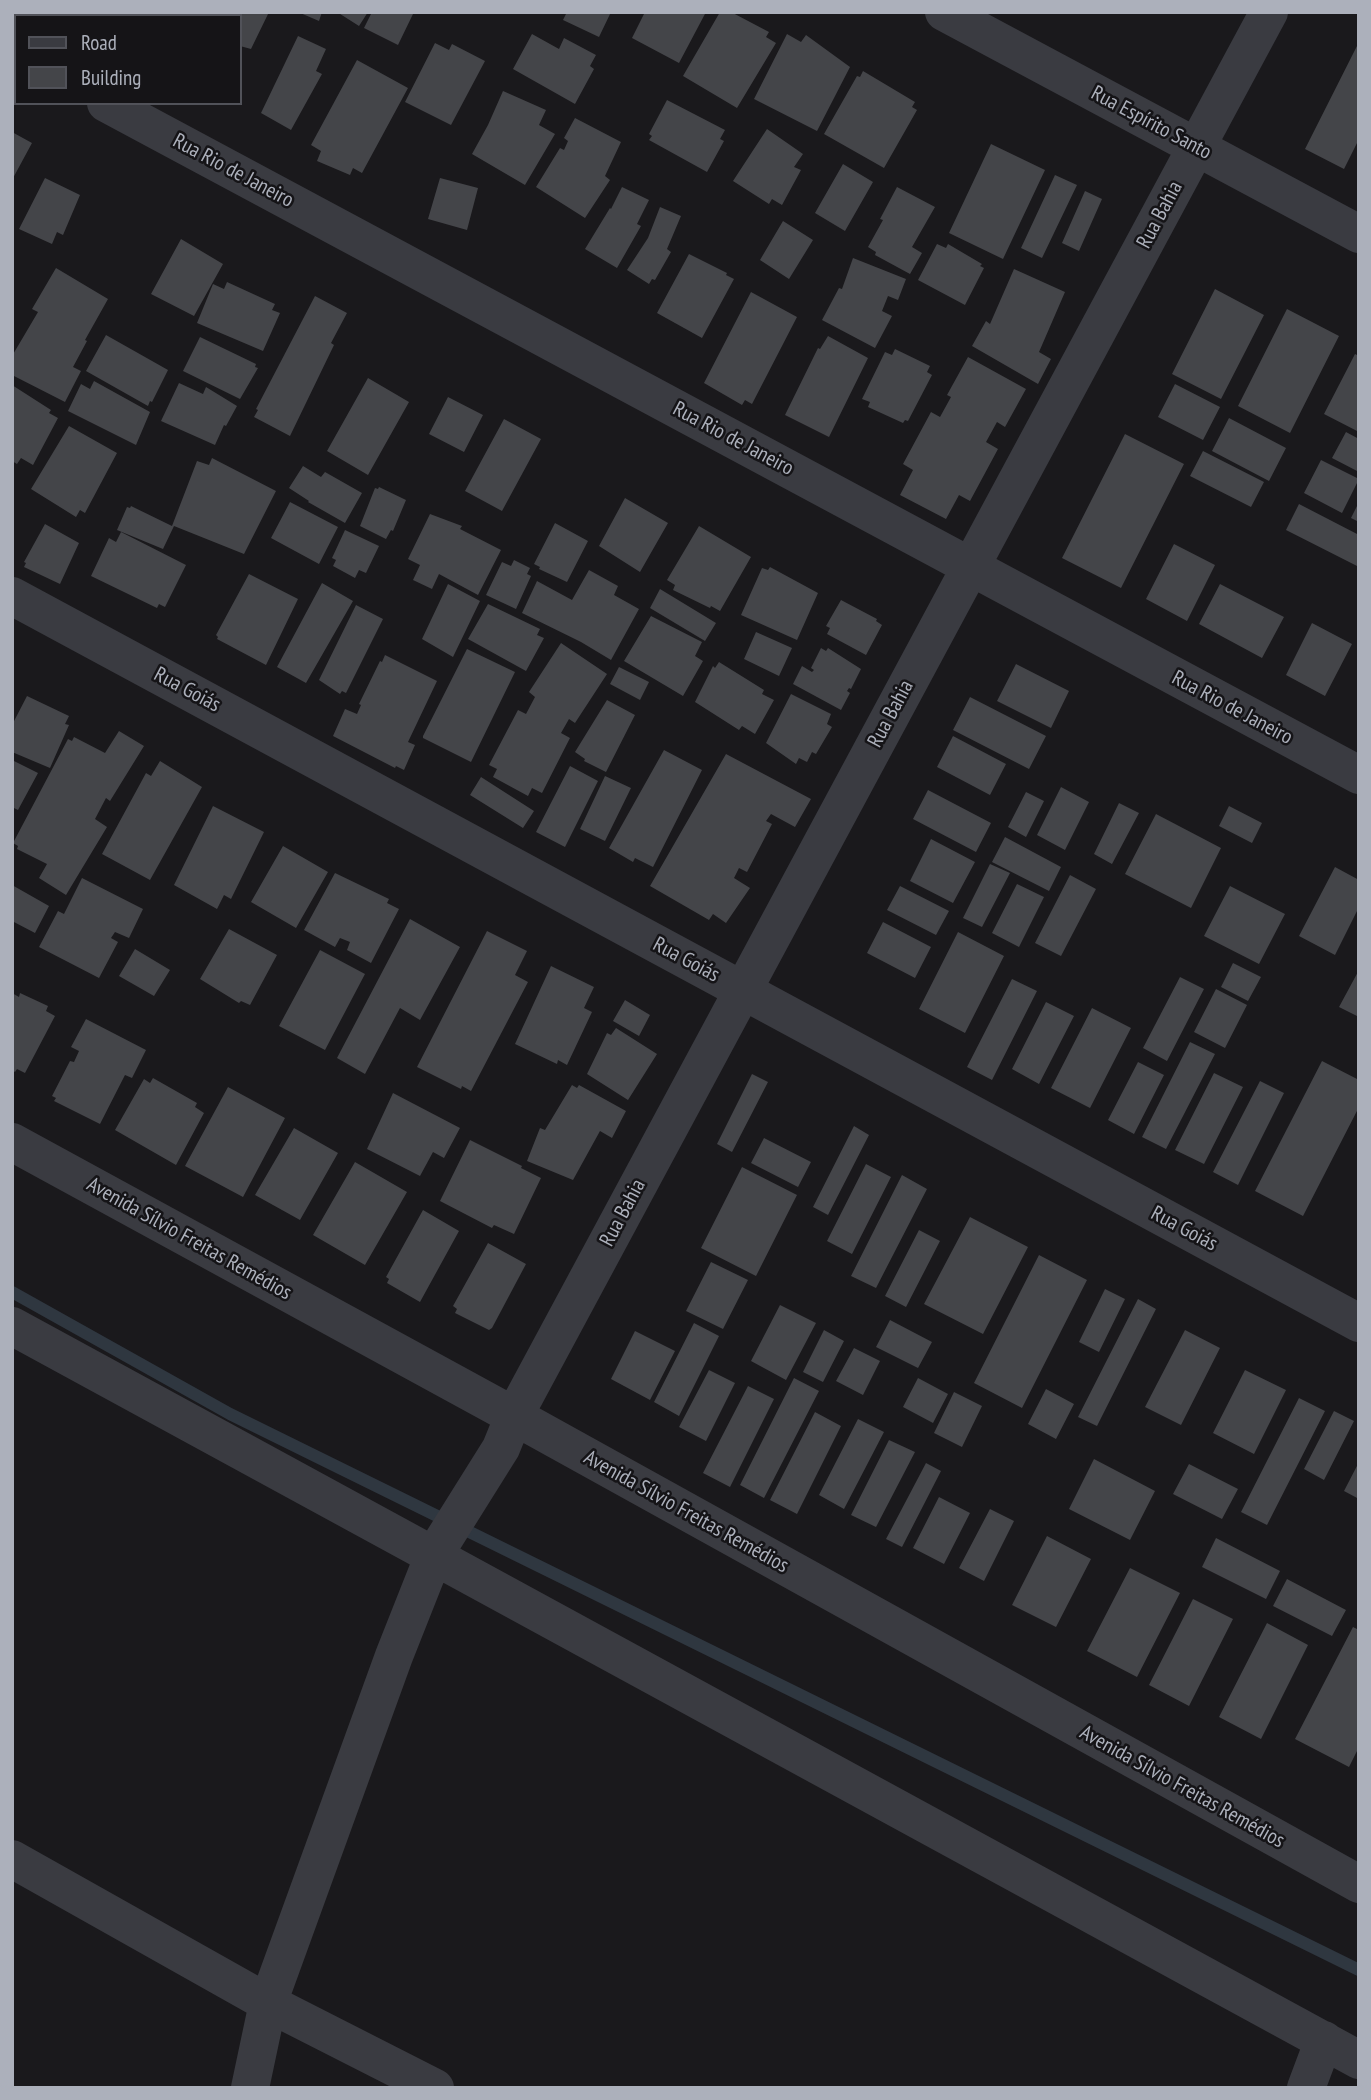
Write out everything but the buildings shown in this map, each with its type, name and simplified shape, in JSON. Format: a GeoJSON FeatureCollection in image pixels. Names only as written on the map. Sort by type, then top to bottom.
{"type":"FeatureCollection","features":[{"type":"Feature","properties":{"kind":"street","name":"Rua Espírito Santo"},"geometry":{"type":"LineString","coordinates":[[944,12],[1359,234]]}},
{"type":"Feature","properties":{"kind":"street","name":"Rua Bahia"},"geometry":{"type":"LineString","coordinates":[[250,2088],[268,2003],[394,1656],[442,1544],[508,1432],[1269,12]]}},
{"type":"Feature","properties":{"kind":"street","name":"Rua Rio de Janeiro"},"geometry":{"type":"LineString","coordinates":[[110,105],[1359,775]]}},
{"type":"Feature","properties":{"kind":"street","name":"Rua Goiás"},"geometry":{"type":"LineString","coordinates":[[12,596],[1359,1323]]}},
{"type":"Feature","properties":{"kind":"street","name":"Avenida Sílvio Freitas Remédios"},"geometry":{"type":"LineString","coordinates":[[12,1142],[508,1432],[1359,1884]]}},
{"type":"Feature","properties":{"kind":"street"},"geometry":{"type":"LineString","coordinates":[[12,1326],[442,1544],[1359,2060]]}},
{"type":"Feature","properties":{"kind":"street"},"geometry":{"type":"LineString","coordinates":[[12,1859],[268,2003],[435,2088]]}},
{"type":"Feature","properties":{"kind":"street"},"geometry":{"type":"LineString","coordinates":[[1306,2088],[1324,2040]]}},
{"type":"Feature","properties":{"kind":"waterway"},"geometry":{"type":"LineString","coordinates":[[12,1292],[230,1414],[1359,1970]]}}]}
